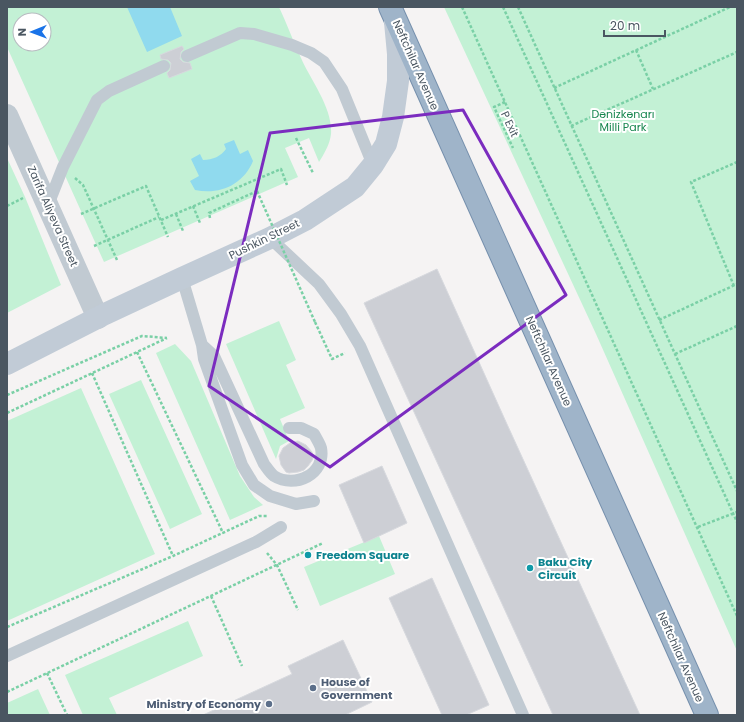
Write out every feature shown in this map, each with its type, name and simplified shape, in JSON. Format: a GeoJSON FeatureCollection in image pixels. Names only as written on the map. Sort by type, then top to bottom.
{"type":"FeatureCollection","features":[{"type":"Feature","properties":{"kind":"highway","name":"Neftchilar Avenue"},"geometry":{"type":"LineString","coordinates":[[392,12],[707,715]]}},
{"type":"Feature","properties":{"kind":"main road","name":"Pushkin Street"},"geometry":{"type":"LineString","coordinates":[[7,364],[98,318],[270,238],[305,220],[355,187],[373,165],[386,144],[393,117],[398,81],[398,54],[392,12]]}},
{"type":"Feature","properties":{"kind":"street","name":"Zarifa Aliyeva Street"},"geometry":{"type":"LineString","coordinates":[[7,115],[98,318]]}},
{"type":"Feature","properties":{"kind":"lane"},"geometry":{"type":"LineString","coordinates":[[187,56],[240,33],[254,34],[292,45],[311,53],[324,62],[342,89],[373,165]]}},
{"type":"Feature","properties":{"kind":"lane"},"geometry":{"type":"LineString","coordinates":[[48,205],[63,167],[97,100],[109,91],[164,66]]}},
{"type":"Feature","properties":{"kind":"lane"},"geometry":{"type":"LineString","coordinates":[[270,238],[319,284],[341,314],[360,346],[523,715]]}},
{"type":"Feature","properties":{"kind":"lane"},"geometry":{"type":"LineString","coordinates":[[182,278],[202,344],[204,359],[242,465],[254,485],[270,496],[296,504],[314,501]]}},
{"type":"Feature","properties":{"kind":"lane"},"geometry":{"type":"LineString","coordinates":[[202,344],[214,356],[264,464],[274,476],[291,481],[303,480],[312,473],[320,462],[321,448],[314,434],[301,428],[289,428]]}},
{"type":"Feature","properties":{"kind":"lane"},"geometry":{"type":"LineString","coordinates":[[7,656],[256,542],[281,527]]}},
{"type":"Feature","properties":{"kind":"path"},"geometry":{"type":"LineString","coordinates":[[462,7],[737,616]]}},
{"type":"Feature","properties":{"kind":"path"},"geometry":{"type":"LineString","coordinates":[[503,7],[737,522]]}},
{"type":"Feature","properties":{"kind":"path"},"geometry":{"type":"LineString","coordinates":[[518,7],[737,491]]}},
{"type":"Feature","properties":{"kind":"path"},"geometry":{"type":"LineString","coordinates":[[554,88],[730,7]]}},
{"type":"Feature","properties":{"kind":"path"},"geometry":{"type":"LineString","coordinates":[[636,50],[653,89]]}},
{"type":"Feature","properties":{"kind":"path"},"geometry":{"type":"LineString","coordinates":[[571,126],[737,52]]}},
{"type":"Feature","properties":{"kind":"path","name":"P Exit"},"geometry":{"type":"LineString","coordinates":[[505,102],[494,107],[513,148]]}},
{"type":"Feature","properties":{"kind":"path"},"geometry":{"type":"LineString","coordinates":[[296,138],[313,173]]}},
{"type":"Feature","properties":{"kind":"path"},"geometry":{"type":"LineString","coordinates":[[659,320],[736,285],[691,182],[737,162]]}},
{"type":"Feature","properties":{"kind":"path"},"geometry":{"type":"LineString","coordinates":[[161,220],[280,169],[287,185]]}},
{"type":"Feature","properties":{"kind":"path"},"geometry":{"type":"LineString","coordinates":[[70,176],[82,183],[117,260]]}},
{"type":"Feature","properties":{"kind":"path"},"geometry":{"type":"LineString","coordinates":[[81,214],[146,186],[168,237]]}},
{"type":"Feature","properties":{"kind":"path"},"geometry":{"type":"LineString","coordinates":[[210,218],[209,213],[257,192],[332,359],[360,346]]}},
{"type":"Feature","properties":{"kind":"path"},"geometry":{"type":"LineString","coordinates":[[7,206],[25,197]]}},
{"type":"Feature","properties":{"kind":"path"},"geometry":{"type":"LineString","coordinates":[[193,206],[200,223]]}},
{"type":"Feature","properties":{"kind":"path"},"geometry":{"type":"LineString","coordinates":[[176,214],[183,231]]}},
{"type":"Feature","properties":{"kind":"path"},"geometry":{"type":"LineString","coordinates":[[94,246],[159,216]]}},
{"type":"Feature","properties":{"kind":"path"},"geometry":{"type":"LineString","coordinates":[[675,354],[737,326]]}},
{"type":"Feature","properties":{"kind":"path"},"geometry":{"type":"LineString","coordinates":[[7,395],[142,336],[167,338],[7,414]]}},
{"type":"Feature","properties":{"kind":"path"},"geometry":{"type":"LineString","coordinates":[[137,352],[223,533]]}},
{"type":"Feature","properties":{"kind":"path"},"geometry":{"type":"LineString","coordinates":[[92,373],[173,556]]}},
{"type":"Feature","properties":{"kind":"path"},"geometry":{"type":"LineString","coordinates":[[698,527],[737,512]]}},
{"type":"Feature","properties":{"kind":"path"},"geometry":{"type":"LineString","coordinates":[[7,627],[173,556],[259,516],[262,515],[270,517],[281,527]]}},
{"type":"Feature","properties":{"kind":"path"},"geometry":{"type":"LineString","coordinates":[[256,542],[277,565],[298,610]]}},
{"type":"Feature","properties":{"kind":"path"},"geometry":{"type":"LineString","coordinates":[[7,692],[323,543]]}},
{"type":"Feature","properties":{"kind":"path"},"geometry":{"type":"LineString","coordinates":[[211,596],[242,666]]}},
{"type":"Feature","properties":{"kind":"path"},"geometry":{"type":"LineString","coordinates":[[47,673],[67,715]]}},
{"type":"Feature","properties":{"kind":"highlighted area"},"geometry":{"type":"Polygon","coordinates":[[[463,110],[566,295],[330,467],[209,386],[270,133],[463,110]]]}},
{"type":"Feature","properties":{"kind":"green space"},"geometry":{"type":"Polygon","coordinates":[[[7,7],[279,7],[305,67],[329,114],[331,134],[325,152],[319,162],[309,138],[285,148],[298,177],[104,262],[7,47],[7,7]]]}},
{"type":"Feature","properties":{"kind":"green space","name":"Dənizkənarı Milli Park"},"geometry":{"type":"Polygon","coordinates":[[[444,7],[737,7],[737,651],[596,334],[444,7]]]}},
{"type":"Feature","properties":{"kind":"green space"},"geometry":{"type":"Polygon","coordinates":[[[7,158],[25,197],[61,285],[7,313],[7,158]]]}},
{"type":"Feature","properties":{"kind":"green space"},"geometry":{"type":"Polygon","coordinates":[[[279,321],[296,360],[286,365],[305,408],[280,419],[289,441],[280,446],[276,459],[226,344],[279,321]]]}},
{"type":"Feature","properties":{"kind":"green space"},"geometry":{"type":"Polygon","coordinates":[[[175,344],[191,361],[240,476],[254,497],[263,505],[230,520],[156,353],[175,344]]]}},
{"type":"Feature","properties":{"kind":"green space"},"geometry":{"type":"Polygon","coordinates":[[[141,380],[202,514],[170,529],[109,394],[141,380]]]}},
{"type":"Feature","properties":{"kind":"green space"},"geometry":{"type":"Polygon","coordinates":[[[81,388],[155,554],[7,621],[7,421],[81,388]]]}},
{"type":"Feature","properties":{"kind":"green space"},"geometry":{"type":"Polygon","coordinates":[[[379,536],[395,574],[320,606],[304,567],[379,536]]]}},
{"type":"Feature","properties":{"kind":"green space"},"geometry":{"type":"Polygon","coordinates":[[[188,621],[203,656],[109,698],[117,715],[83,715],[65,675],[188,621]]]}},
{"type":"Feature","properties":{"kind":"green space"},"geometry":{"type":"Polygon","coordinates":[[[38,689],[50,715],[7,715],[7,703],[38,689]]]}},
{"type":"Feature","properties":{"kind":"water"},"geometry":{"type":"Polygon","coordinates":[[[127,7],[170,7],[182,36],[147,52],[127,7]]]}},
{"type":"Feature","properties":{"kind":"water"},"geometry":{"type":"Polygon","coordinates":[[[234,140],[240,154],[248,150],[253,161],[249,169],[237,182],[230,186],[213,191],[195,190],[190,181],[199,176],[191,159],[200,154],[203,160],[216,157],[222,154],[226,149],[224,144],[234,140]]]}},
{"type":"Feature","properties":{"kind":"building"},"geometry":{"type":"Polygon","coordinates":[[[182,46],[184,49],[181,52],[180,59],[183,62],[190,63],[192,69],[169,78],[167,73],[170,70],[171,63],[168,60],[161,59],[160,55],[182,46]]]}},
{"type":"Feature","properties":{"kind":"building","name":"Baku City Circuit"},"geometry":{"type":"Polygon","coordinates":[[[437,269],[640,715],[553,715],[364,303],[437,269]]]}},
{"type":"Feature","properties":{"kind":"building"},"geometry":{"type":"Polygon","coordinates":[[[298,441],[306,445],[312,452],[313,459],[304,470],[289,473],[286,472],[281,465],[279,456],[283,448],[290,443],[298,441]]]}},
{"type":"Feature","properties":{"kind":"building"},"geometry":{"type":"Polygon","coordinates":[[[382,466],[407,523],[364,543],[339,485],[382,466]]]}},
{"type":"Feature","properties":{"kind":"building"},"geometry":{"type":"Polygon","coordinates":[[[432,578],[489,705],[466,715],[442,715],[389,598],[432,578]]]}},
{"type":"Feature","properties":{"kind":"building","name":"House of Government"},"geometry":{"type":"Polygon","coordinates":[[[343,640],[372,702],[345,715],[203,715],[292,674],[288,666],[343,640]]]}},
{"type":"Feature","properties":{"kind":"place","name":"Freedom Square"},"geometry":{"type":"Point","coordinates":[308,555]}},
{"type":"Feature","properties":{"kind":"place","name":"Baku City Circuit"},"geometry":{"type":"Point","coordinates":[530,568]}},
{"type":"Feature","properties":{"kind":"place","name":"House of Government"},"geometry":{"type":"Point","coordinates":[313,688]}},
{"type":"Feature","properties":{"kind":"place","name":"Ministry of Economy"},"geometry":{"type":"Point","coordinates":[269,704]}}]}
